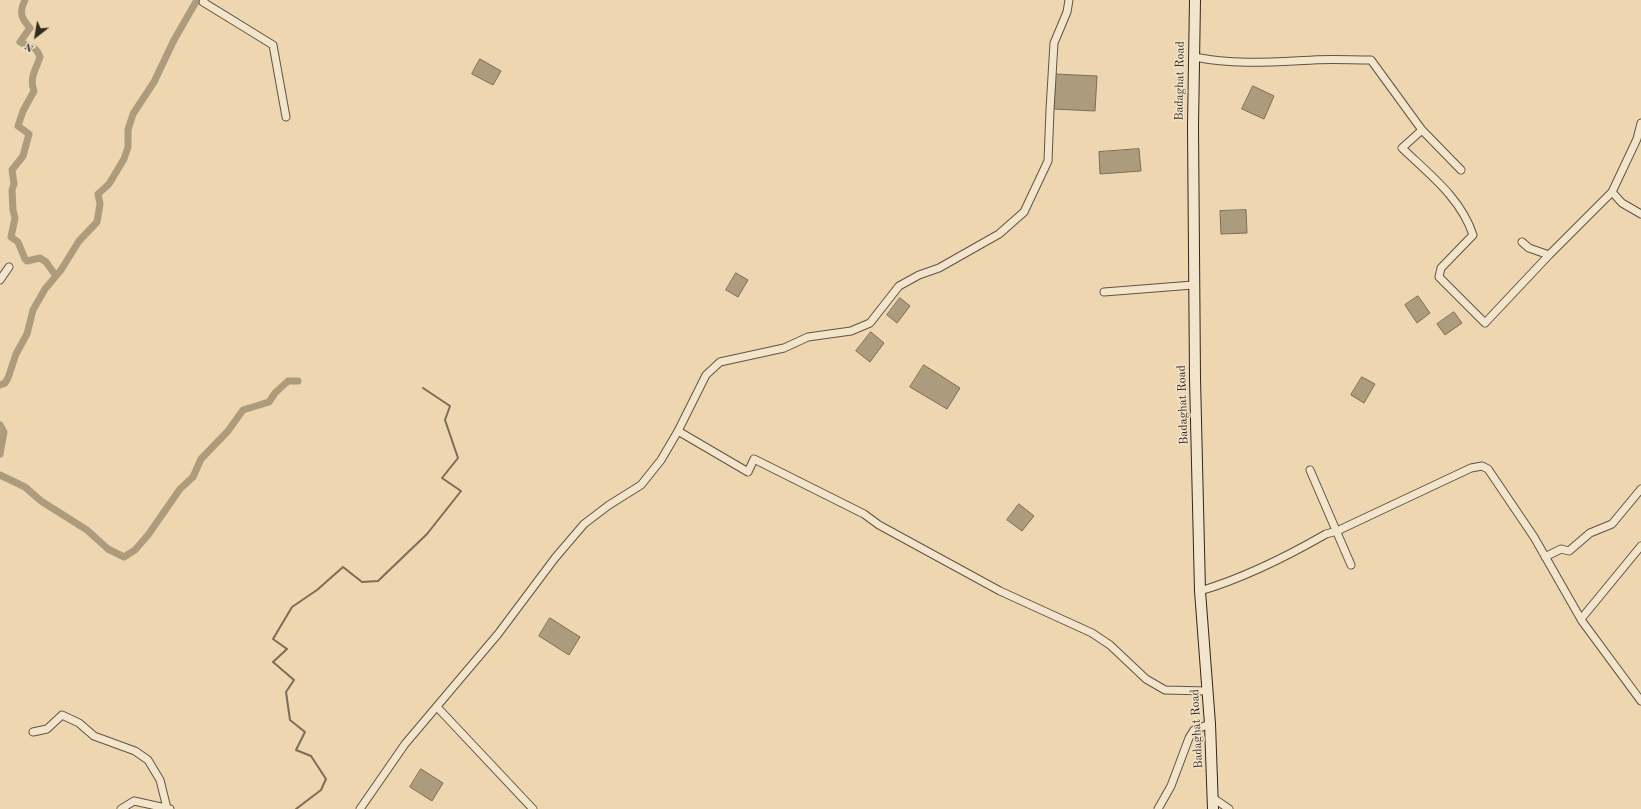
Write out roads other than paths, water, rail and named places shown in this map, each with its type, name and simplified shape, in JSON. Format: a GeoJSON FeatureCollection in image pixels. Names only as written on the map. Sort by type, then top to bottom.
{"type":"FeatureCollection","features":[{"type":"Feature","properties":{"kind":"main road","name":"Badaghat Road"},"geometry":{"type":"LineString","coordinates":[[1195,0],[1193,285],[1200,591],[1210,724],[1213,809]]}},
{"type":"Feature","properties":{"kind":"street"},"geometry":{"type":"LineString","coordinates":[[204,0],[203,2],[273,46],[286,117]]}},
{"type":"Feature","properties":{"kind":"street"},"geometry":{"type":"LineString","coordinates":[[360,809],[405,744],[498,634],[555,558],[584,524],[609,505],[641,485],[662,460],[706,374],[720,362],[784,348],[808,337],[851,332],[870,324],[899,286],[919,275],[939,268],[994,236],[1024,212],[1048,161],[1054,43],[1067,12],[1070,0]]}},
{"type":"Feature","properties":{"kind":"street"},"geometry":{"type":"LineString","coordinates":[[1194,57],[1221,62],[1262,64],[1314,60],[1371,60],[1422,130],[1461,170]]}},
{"type":"Feature","properties":{"kind":"street"},"geometry":{"type":"LineString","coordinates":[[1422,130],[1402,148],[1453,197],[1470,224],[1473,235],[1441,268],[1439,277],[1485,323],[1549,255],[1612,192],[1636,139],[1641,123]]}},
{"type":"Feature","properties":{"kind":"street"},"geometry":{"type":"LineString","coordinates":[[1612,192],[1622,203],[1641,214]]}},
{"type":"Feature","properties":{"kind":"street"},"geometry":{"type":"LineString","coordinates":[[1522,242],[1530,248],[1549,255]]}},
{"type":"Feature","properties":{"kind":"street"},"geometry":{"type":"LineString","coordinates":[[0,280],[9,267]]}},
{"type":"Feature","properties":{"kind":"street"},"geometry":{"type":"LineString","coordinates":[[1104,292],[1193,285]]}},
{"type":"Feature","properties":{"kind":"street"},"geometry":{"type":"LineString","coordinates":[[678,431],[748,472],[754,459],[864,514],[879,524],[1000,591],[1092,633],[1110,645],[1146,679],[1165,690],[1208,691]]}},
{"type":"Feature","properties":{"kind":"street"},"geometry":{"type":"LineString","coordinates":[[1200,591],[1244,576],[1290,554],[1326,534],[1337,531],[1471,468],[1482,466],[1488,469],[1534,537],[1581,619],[1641,701]]}},
{"type":"Feature","properties":{"kind":"street"},"geometry":{"type":"LineString","coordinates":[[1310,470],[1351,565]]}},
{"type":"Feature","properties":{"kind":"street"},"geometry":{"type":"LineString","coordinates":[[1545,557],[1561,549],[1569,552],[1590,533],[1612,524],[1641,489]]}},
{"type":"Feature","properties":{"kind":"street"},"geometry":{"type":"LineString","coordinates":[[1581,619],[1641,546]]}},
{"type":"Feature","properties":{"kind":"street"},"geometry":{"type":"LineString","coordinates":[[1634,554],[1641,559]]}},
{"type":"Feature","properties":{"kind":"street"},"geometry":{"type":"LineString","coordinates":[[437,707],[533,809]]}},
{"type":"Feature","properties":{"kind":"street"},"geometry":{"type":"LineString","coordinates":[[33,732],[46,729],[62,715],[79,723],[94,736],[135,752],[148,760],[160,780],[169,808],[134,801],[121,809]]}},
{"type":"Feature","properties":{"kind":"street"},"geometry":{"type":"LineString","coordinates":[[1158,809],[1171,786],[1189,738],[1194,730],[1210,724]]}},
{"type":"Feature","properties":{"kind":"street"},"geometry":{"type":"LineString","coordinates":[[1213,798],[1228,809]]}},
{"type":"Feature","properties":{"kind":"waterway"},"geometry":{"type":"LineString","coordinates":[[25,0],[22,8],[22,15],[30,28],[20,42],[34,48],[40,57],[32,82],[34,91],[23,111],[18,126],[29,134],[23,156],[12,170],[14,184],[12,190],[13,210],[15,218],[11,237],[18,242],[27,261],[40,258],[46,262],[56,276]]}},
{"type":"Feature","properties":{"kind":"waterway"},"geometry":{"type":"LineString","coordinates":[[0,385],[5,383],[8,378],[16,354],[27,334],[33,310],[45,289],[61,270],[79,241],[97,222],[100,204],[98,194],[109,184],[124,159],[128,147],[128,130],[133,114],[154,82],[174,40],[197,0]]}},
{"type":"Feature","properties":{"kind":"waterway"},"geometry":{"type":"LineString","coordinates":[[0,475],[25,487],[41,501],[87,530],[108,549],[124,557],[135,550],[148,535],[180,489],[193,477],[201,459],[228,431],[243,410],[269,402],[275,393],[288,381],[298,381]]}},
{"type":"Feature","properties":{"kind":"waterway"},"geometry":{"type":"LineString","coordinates":[[296,809],[321,790],[326,779],[311,756],[296,750],[305,732],[290,720],[286,692],[294,680],[273,662],[287,649],[273,639],[292,607],[317,590],[343,567],[362,582],[378,581],[427,534],[461,491],[442,478],[458,458],[445,420],[450,406],[423,388]]}},
{"type":"Feature","properties":{"kind":"waterway"},"geometry":{"type":"LineString","coordinates":[[0,425],[4,432],[0,454]]}}]}
